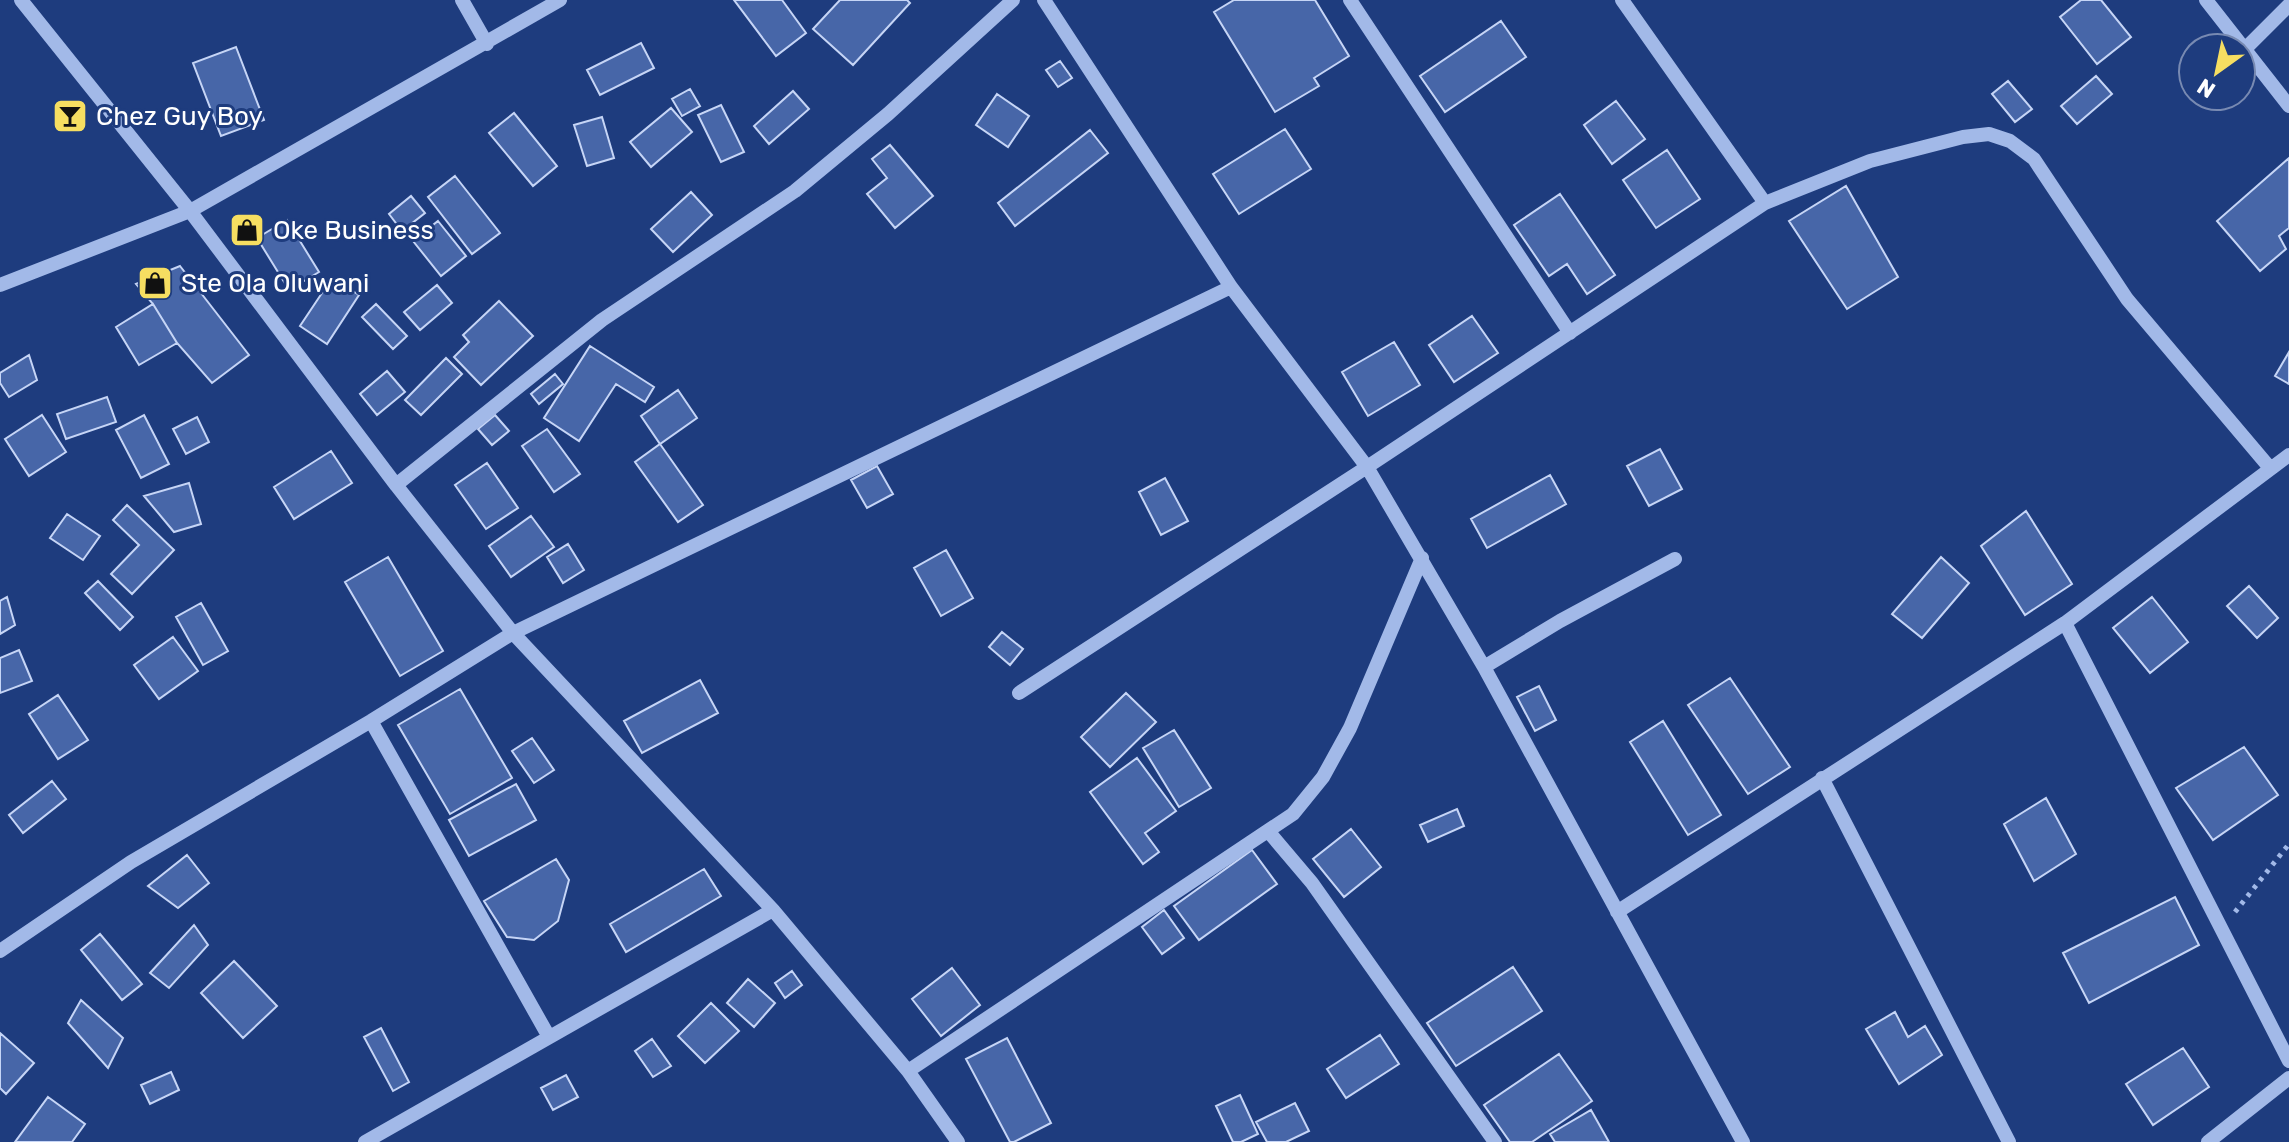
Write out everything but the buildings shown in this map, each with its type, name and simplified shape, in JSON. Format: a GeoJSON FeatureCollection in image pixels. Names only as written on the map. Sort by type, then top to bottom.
{"type":"FeatureCollection","features":[{"type":"Feature","properties":{"kind":"street"},"geometry":{"type":"LineString","coordinates":[[21,0],[190,211],[396,485],[513,633],[773,910],[908,1071],[958,1142]]}},
{"type":"Feature","properties":{"kind":"street"},"geometry":{"type":"LineString","coordinates":[[462,0],[487,44]]}},
{"type":"Feature","properties":{"kind":"street"},"geometry":{"type":"LineString","coordinates":[[0,285],[190,211],[560,0]]}},
{"type":"Feature","properties":{"kind":"street"},"geometry":{"type":"LineString","coordinates":[[396,485],[602,320],[795,191],[888,114],[1013,0]]}},
{"type":"Feature","properties":{"kind":"street"},"geometry":{"type":"LineString","coordinates":[[1044,0],[1231,287],[1367,467],[1484,667],[1743,1142]]}},
{"type":"Feature","properties":{"kind":"street"},"geometry":{"type":"LineString","coordinates":[[1350,0],[1570,333]]}},
{"type":"Feature","properties":{"kind":"street"},"geometry":{"type":"LineString","coordinates":[[1622,0],[1765,203]]}},
{"type":"Feature","properties":{"kind":"street"},"geometry":{"type":"LineString","coordinates":[[2206,0],[2230,32]]}},
{"type":"Feature","properties":{"kind":"street"},"geometry":{"type":"LineString","coordinates":[[2257,37],[2289,5]]}},
{"type":"Feature","properties":{"kind":"street"},"geometry":{"type":"LineString","coordinates":[[2257,66],[2289,106]]}},
{"type":"Feature","properties":{"kind":"street"},"geometry":{"type":"LineString","coordinates":[[1019,693],[1765,203],[1870,161],[1989,134],[2010,141],[2034,159],[2127,299],[2270,468]]}},
{"type":"Feature","properties":{"kind":"street"},"geometry":{"type":"LineString","coordinates":[[0,951],[131,862],[371,721],[513,633],[1231,287]]}},
{"type":"Feature","properties":{"kind":"street"},"geometry":{"type":"LineString","coordinates":[[1617,912],[2065,623],[2289,455]]}},
{"type":"Feature","properties":{"kind":"street"},"geometry":{"type":"LineString","coordinates":[[908,1071],[1293,814],[1323,777],[1350,728],[1422,558]]}},
{"type":"Feature","properties":{"kind":"street"},"geometry":{"type":"LineString","coordinates":[[1484,667],[1560,621],[1675,559]]}},
{"type":"Feature","properties":{"kind":"street"},"geometry":{"type":"LineString","coordinates":[[2065,623],[2289,1061]]}},
{"type":"Feature","properties":{"kind":"street"},"geometry":{"type":"LineString","coordinates":[[371,721],[549,1037]]}},
{"type":"Feature","properties":{"kind":"street"},"geometry":{"type":"LineString","coordinates":[[1822,778],[2009,1142]]}},
{"type":"Feature","properties":{"kind":"street"},"geometry":{"type":"LineString","coordinates":[[1268,831],[1312,883],[1495,1142]]}},
{"type":"Feature","properties":{"kind":"street"},"geometry":{"type":"LineString","coordinates":[[365,1142],[773,910]]}},
{"type":"Feature","properties":{"kind":"street"},"geometry":{"type":"LineString","coordinates":[[2208,1142],[2289,1078]]}},
{"type":"Feature","properties":{"kind":"path"},"geometry":{"type":"LineString","coordinates":[[2221,930],[2289,844]]}},
{"type":"Feature","properties":{"kind":"place","name":"Chez Guy Boy"},"geometry":{"type":"Point","coordinates":[70,116]}},
{"type":"Feature","properties":{"kind":"place","name":"Oke Business"},"geometry":{"type":"Point","coordinates":[247,230]}},
{"type":"Feature","properties":{"kind":"place","name":"Ste Ola Oluwani"},"geometry":{"type":"Point","coordinates":[155,283]}}]}
